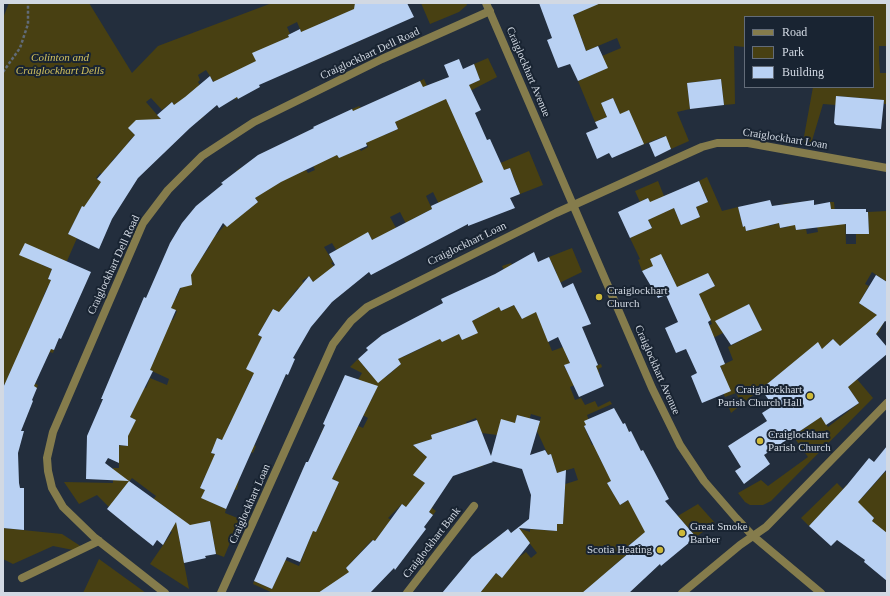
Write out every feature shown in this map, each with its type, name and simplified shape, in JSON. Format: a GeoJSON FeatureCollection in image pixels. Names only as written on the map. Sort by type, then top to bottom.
{"type":"FeatureCollection","features":[{"type":"Feature","properties":{"kind":"street","name":"Craiglockhart Avenue"},"geometry":{"type":"LineString","coordinates":[[486,3],[670,428],[704,481],[753,536],[821,593]]}},
{"type":"Feature","properties":{"kind":"street","name":"Craiglockhart Dell Road"},"geometry":{"type":"LineString","coordinates":[[165,593],[99,541],[74,519],[59,501],[52,488],[48,471],[49,443],[64,403],[140,230],[158,202],[202,156],[254,122],[382,59],[490,11]]}},
{"type":"Feature","properties":{"kind":"street","name":"Craiglockhart Loan"},"geometry":{"type":"LineString","coordinates":[[222,593],[333,344],[346,326],[367,307],[574,205],[702,147],[717,143],[748,143],[887,168]]}},
{"type":"Feature","properties":{"kind":"street"},"geometry":{"type":"LineString","coordinates":[[682,593],[740,545],[766,527],[887,403]]}},
{"type":"Feature","properties":{"kind":"street","name":"Craiglockhart Bank"},"geometry":{"type":"LineString","coordinates":[[407,593],[474,506]]}},
{"type":"Feature","properties":{"kind":"street"},"geometry":{"type":"LineString","coordinates":[[22,578],[99,541]]}},
{"type":"Feature","properties":{"kind":"path"},"geometry":{"type":"LineString","coordinates":[[3,72],[20,48],[28,24],[28,3]]}},
{"type":"Feature","properties":{"kind":"green space","name":"Colinton and Craiglockhart Dells"},"geometry":{"type":"Polygon","coordinates":[[[9,3],[89,3],[132,73],[158,46],[272,3],[356,3],[355,43],[353,44],[340,15],[319,24],[332,53],[323,57],[311,30],[302,34],[297,22],[287,27],[290,34],[288,35],[298,57],[259,67],[236,100],[228,89],[221,93],[206,70],[198,75],[200,80],[198,82],[201,87],[204,116],[200,120],[183,99],[175,106],[172,102],[162,110],[151,98],[146,102],[177,138],[130,130],[135,135],[128,142],[152,163],[124,156],[120,152],[111,162],[111,175],[131,189],[129,192],[100,173],[96,178],[103,183],[111,221],[82,206],[68,234],[77,238],[67,261],[42,265],[52,269],[48,279],[69,288],[66,294],[48,286],[43,297],[68,324],[65,330],[35,317],[29,329],[30,340],[54,350],[53,353],[50,352],[48,355],[10,372],[38,385],[37,388],[13,378],[9,386],[4,384],[3,386],[3,18],[9,3]]]}},
{"type":"Feature","properties":{"kind":"green space"},"geometry":{"type":"Polygon","coordinates":[[[421,3],[466,3],[467,5],[459,12],[430,24],[421,3]]]}},
{"type":"Feature","properties":{"kind":"green space"},"geometry":{"type":"Polygon","coordinates":[[[575,3],[887,3],[887,46],[879,46],[879,60],[880,73],[886,73],[887,104],[884,104],[884,100],[837,96],[836,105],[823,104],[811,144],[803,142],[813,88],[874,88],[874,16],[744,16],[744,47],[734,46],[735,104],[724,105],[721,79],[687,83],[690,109],[677,112],[689,141],[671,149],[665,136],[627,151],[620,114],[613,98],[601,103],[607,117],[595,122],[578,81],[607,68],[602,56],[621,48],[617,38],[586,51],[581,36],[572,39],[564,19],[579,13],[575,3]]]}},
{"type":"Feature","properties":{"kind":"green space"},"geometry":{"type":"Polygon","coordinates":[[[488,58],[497,77],[466,93],[483,134],[465,142],[476,166],[495,157],[498,164],[529,151],[543,185],[520,194],[510,168],[488,176],[492,187],[463,192],[452,231],[433,192],[426,196],[432,209],[409,221],[422,248],[419,249],[400,212],[390,217],[396,228],[386,266],[368,232],[354,280],[332,243],[324,247],[333,262],[331,263],[334,266],[317,287],[309,276],[302,281],[310,293],[307,295],[298,288],[290,298],[294,302],[307,328],[273,309],[258,335],[293,355],[279,388],[252,376],[239,406],[266,419],[264,425],[240,414],[230,422],[226,433],[256,446],[253,453],[218,438],[211,453],[220,457],[216,469],[239,479],[237,490],[205,476],[200,488],[205,490],[202,498],[226,509],[225,513],[240,519],[224,557],[216,554],[210,521],[200,523],[200,528],[178,532],[189,589],[150,564],[172,532],[167,528],[176,515],[157,501],[134,531],[130,528],[156,496],[132,478],[109,507],[97,495],[79,504],[64,482],[113,483],[113,468],[119,468],[119,456],[113,445],[128,446],[128,435],[135,420],[130,417],[143,387],[146,388],[150,378],[167,385],[169,379],[124,358],[166,317],[173,320],[177,311],[169,308],[151,287],[176,298],[182,285],[210,246],[183,226],[216,235],[225,225],[227,226],[258,202],[236,171],[240,168],[255,191],[306,170],[308,173],[315,170],[299,135],[302,134],[337,155],[339,158],[357,145],[361,151],[368,147],[352,109],[359,106],[382,128],[385,135],[398,129],[384,98],[424,79],[427,86],[441,80],[445,91],[455,91],[480,80],[474,64],[488,58]]]}},
{"type":"Feature","properties":{"kind":"green space"},"geometry":{"type":"Polygon","coordinates":[[[707,177],[722,211],[738,207],[743,227],[745,226],[746,231],[752,230],[751,225],[768,221],[769,226],[776,224],[777,215],[780,228],[788,227],[783,204],[792,203],[796,230],[806,229],[807,234],[818,232],[817,227],[833,225],[830,202],[834,202],[835,213],[845,213],[846,244],[856,244],[856,234],[869,233],[868,212],[887,211],[887,282],[872,272],[865,284],[869,286],[859,303],[885,320],[879,332],[849,357],[833,339],[827,344],[873,398],[771,501],[763,505],[750,505],[745,502],[738,493],[761,480],[768,486],[808,457],[793,436],[815,421],[812,404],[828,427],[859,403],[818,343],[731,413],[729,408],[741,403],[736,393],[725,397],[715,375],[723,372],[720,366],[733,360],[728,347],[762,330],[749,304],[730,314],[737,326],[697,346],[692,333],[712,324],[699,294],[715,286],[708,273],[677,288],[665,261],[642,271],[638,260],[640,259],[630,238],[652,227],[648,220],[647,198],[640,202],[635,191],[658,181],[664,196],[668,194],[681,225],[700,217],[696,207],[708,201],[699,181],[707,177]]]}},
{"type":"Feature","properties":{"kind":"green space"},"geometry":{"type":"Polygon","coordinates":[[[572,248],[582,272],[520,302],[502,266],[511,263],[519,278],[557,274],[549,257],[572,248]]]}},
{"type":"Feature","properties":{"kind":"green space"},"geometry":{"type":"Polygon","coordinates":[[[514,305],[522,319],[527,316],[525,312],[540,305],[544,331],[552,351],[563,347],[570,363],[564,366],[570,377],[601,364],[602,367],[598,369],[600,374],[570,387],[575,400],[581,398],[585,405],[595,401],[598,407],[610,401],[612,404],[587,415],[590,423],[584,426],[592,445],[628,430],[629,432],[617,437],[620,443],[598,455],[608,474],[619,477],[607,483],[620,505],[634,497],[676,517],[698,504],[715,523],[696,537],[679,517],[634,541],[626,547],[630,552],[611,568],[629,590],[582,593],[480,593],[496,573],[502,578],[481,550],[488,544],[506,567],[526,552],[531,558],[537,553],[518,528],[530,532],[530,529],[557,531],[557,524],[563,524],[565,486],[531,495],[578,480],[574,468],[557,473],[551,454],[548,455],[537,431],[541,417],[531,414],[515,467],[511,466],[525,417],[517,415],[515,423],[497,435],[482,433],[476,418],[466,422],[483,466],[476,468],[461,425],[431,435],[432,439],[413,445],[427,457],[425,483],[418,495],[434,505],[432,508],[436,511],[433,515],[413,499],[406,507],[402,504],[388,518],[417,539],[389,533],[384,529],[375,541],[372,540],[346,568],[355,578],[325,593],[273,593],[253,584],[254,581],[272,589],[282,566],[267,552],[299,566],[311,535],[282,522],[284,518],[316,532],[339,482],[326,476],[321,433],[323,429],[337,436],[354,424],[363,428],[368,418],[359,413],[365,399],[371,401],[376,389],[358,380],[362,373],[350,367],[358,359],[374,378],[386,377],[401,364],[389,347],[396,343],[403,357],[426,346],[439,337],[442,342],[454,336],[454,324],[462,340],[477,333],[472,321],[499,306],[502,311],[514,305]]]}},
{"type":"Feature","properties":{"kind":"green space"},"geometry":{"type":"Polygon","coordinates":[[[885,472],[887,473],[887,533],[861,531],[874,518],[866,510],[831,503],[809,526],[801,518],[837,483],[843,489],[846,485],[862,498],[885,472]]]}},
{"type":"Feature","properties":{"kind":"green space"},"geometry":{"type":"Polygon","coordinates":[[[3,528],[62,534],[82,547],[78,551],[53,546],[13,564],[3,559],[3,528]]]}},
{"type":"Feature","properties":{"kind":"green space"},"geometry":{"type":"Polygon","coordinates":[[[99,559],[146,593],[83,593],[99,559]]]}},
{"type":"Feature","properties":{"kind":"building"},"geometry":{"type":"Polygon","coordinates":[[[355,3],[407,3],[414,17],[259,85],[260,87],[238,99],[237,97],[219,108],[217,105],[190,128],[138,178],[112,219],[99,249],[68,234],[82,206],[84,207],[101,182],[97,179],[135,135],[128,128],[136,120],[161,119],[157,115],[172,102],[174,105],[185,97],[210,76],[213,82],[256,61],[252,53],[289,37],[288,35],[300,29],[301,32],[354,9],[355,3]]]}},
{"type":"Feature","properties":{"kind":"building"},"geometry":{"type":"Polygon","coordinates":[[[539,3],[601,3],[573,15],[586,51],[598,46],[608,68],[578,81],[570,64],[558,68],[547,40],[552,38],[539,3]]]}},
{"type":"Feature","properties":{"kind":"building"},"geometry":{"type":"Polygon","coordinates":[[[459,59],[463,69],[474,64],[480,80],[469,85],[481,110],[475,113],[487,140],[490,139],[504,170],[510,168],[520,194],[510,198],[515,208],[468,226],[468,224],[371,275],[369,272],[332,302],[311,327],[293,358],[295,359],[288,375],[286,374],[226,509],[201,498],[205,490],[200,488],[215,454],[211,453],[217,438],[222,440],[254,373],[246,369],[262,337],[258,335],[273,309],[279,312],[309,276],[313,282],[335,265],[329,254],[368,232],[372,240],[432,209],[431,206],[483,182],[446,99],[395,122],[398,129],[366,143],[367,146],[339,158],[337,155],[281,182],[255,198],[258,202],[227,227],[223,223],[191,275],[192,285],[180,288],[171,308],[176,310],[150,370],[153,371],[130,417],[136,420],[128,436],[128,446],[119,445],[119,463],[108,458],[105,463],[129,481],[86,479],[87,436],[103,399],[101,399],[144,297],[146,298],[170,243],[182,223],[196,206],[223,184],[221,183],[258,155],[352,109],[353,111],[420,81],[423,87],[449,77],[444,65],[459,59]]]}},
{"type":"Feature","properties":{"kind":"building"},"geometry":{"type":"Polygon","coordinates":[[[721,79],[724,105],[690,109],[687,83],[721,79]]]}},
{"type":"Feature","properties":{"kind":"building"},"geometry":{"type":"Polygon","coordinates":[[[836,96],[884,100],[881,129],[836,125],[834,123],[836,96]]]}},
{"type":"Feature","properties":{"kind":"building"},"geometry":{"type":"Polygon","coordinates":[[[613,98],[620,114],[629,110],[644,144],[612,158],[609,153],[597,159],[586,133],[598,128],[595,122],[607,117],[601,103],[613,98]]]}},
{"type":"Feature","properties":{"kind":"building"},"geometry":{"type":"Polygon","coordinates":[[[666,136],[671,149],[655,157],[649,143],[666,136]]]}},
{"type":"Feature","properties":{"kind":"building"},"geometry":{"type":"Polygon","coordinates":[[[699,181],[708,202],[696,207],[700,217],[681,225],[674,208],[648,220],[652,228],[630,238],[618,212],[648,198],[650,202],[699,181]]]}},
{"type":"Feature","properties":{"kind":"building"},"geometry":{"type":"Polygon","coordinates":[[[770,200],[772,206],[814,200],[814,205],[830,202],[831,209],[866,209],[866,212],[868,212],[869,234],[846,234],[846,224],[796,230],[795,225],[780,228],[779,223],[746,231],[745,226],[743,227],[738,207],[770,200]]]}},
{"type":"Feature","properties":{"kind":"building"},"geometry":{"type":"Polygon","coordinates":[[[25,243],[91,272],[61,339],[59,338],[54,350],[51,349],[34,386],[37,388],[21,431],[24,431],[18,453],[19,483],[20,488],[24,488],[24,530],[3,528],[3,388],[51,280],[48,279],[52,269],[19,255],[25,243]]]}},
{"type":"Feature","properties":{"kind":"building"},"geometry":{"type":"Polygon","coordinates":[[[534,252],[538,262],[549,257],[563,288],[573,283],[591,324],[582,327],[598,365],[596,366],[604,386],[579,397],[564,365],[570,363],[558,337],[548,342],[536,312],[522,319],[514,305],[501,311],[499,307],[472,321],[478,333],[462,340],[459,334],[442,342],[440,339],[398,359],[401,364],[378,383],[358,359],[368,350],[366,348],[382,335],[443,303],[441,299],[495,274],[534,252]]]}},
{"type":"Feature","properties":{"kind":"building"},"geometry":{"type":"Polygon","coordinates":[[[661,254],[677,287],[708,273],[715,286],[699,294],[711,320],[708,322],[725,364],[720,366],[731,391],[702,403],[691,376],[697,373],[686,349],[676,353],[665,328],[678,322],[666,295],[658,298],[642,271],[653,266],[650,259],[661,254]]]}},
{"type":"Feature","properties":{"kind":"building"},"geometry":{"type":"Polygon","coordinates":[[[876,275],[887,282],[887,322],[885,321],[876,334],[887,347],[887,354],[848,387],[859,403],[826,425],[821,417],[764,455],[770,464],[744,484],[735,471],[741,467],[728,446],[767,421],[762,413],[773,406],[761,389],[818,342],[822,349],[833,339],[840,346],[877,315],[859,303],[876,275]]]}},
{"type":"Feature","properties":{"kind":"building"},"geometry":{"type":"Polygon","coordinates":[[[749,304],[762,330],[731,345],[715,321],[749,304]]]}},
{"type":"Feature","properties":{"kind":"building"},"geometry":{"type":"Polygon","coordinates":[[[345,375],[378,386],[332,479],[339,482],[316,532],[313,531],[300,562],[287,557],[272,589],[254,581],[306,462],[308,462],[325,425],[323,424],[345,375]]]}},
{"type":"Feature","properties":{"kind":"building"},"geometry":{"type":"Polygon","coordinates":[[[614,408],[623,424],[625,423],[629,432],[631,431],[641,451],[643,450],[669,499],[665,501],[696,537],[661,566],[660,564],[629,593],[582,593],[630,552],[626,548],[645,532],[628,500],[620,505],[607,483],[611,481],[584,426],[586,425],[584,421],[614,408]]]}},
{"type":"Feature","properties":{"kind":"building"},"geometry":{"type":"Polygon","coordinates":[[[517,415],[540,421],[530,455],[545,450],[548,455],[551,454],[557,473],[566,470],[563,524],[557,524],[557,531],[519,528],[530,543],[502,578],[496,573],[480,593],[442,593],[472,557],[508,529],[511,533],[529,519],[531,495],[522,469],[492,461],[493,462],[453,476],[429,512],[433,515],[424,527],[426,529],[395,570],[394,568],[370,593],[318,593],[349,572],[346,568],[373,540],[375,541],[402,504],[406,507],[425,483],[413,475],[427,457],[413,445],[432,439],[431,435],[477,420],[491,456],[501,419],[515,423],[517,415]]]}},
{"type":"Feature","properties":{"kind":"building"},"geometry":{"type":"Polygon","coordinates":[[[887,446],[887,469],[858,502],[874,518],[872,521],[887,533],[887,581],[864,562],[865,560],[837,540],[831,546],[809,526],[847,485],[869,458],[874,462],[887,446]]]}},
{"type":"Feature","properties":{"kind":"building"},"geometry":{"type":"Polygon","coordinates":[[[129,481],[190,525],[210,521],[216,554],[184,563],[176,522],[163,545],[157,540],[153,546],[107,509],[129,481]]]}},
{"type":"Feature","properties":{"kind":"place","name":"Craiglockhart Church"},"geometry":{"type":"Point","coordinates":[599,297]}},
{"type":"Feature","properties":{"kind":"place","name":"Craighlockhart Parish Church Hall"},"geometry":{"type":"Point","coordinates":[810,396]}},
{"type":"Feature","properties":{"kind":"place","name":"Craiglockhart Parish Church"},"geometry":{"type":"Point","coordinates":[760,441]}},
{"type":"Feature","properties":{"kind":"place","name":"Great Smoke Barber"},"geometry":{"type":"Point","coordinates":[682,533]}},
{"type":"Feature","properties":{"kind":"place","name":"Scotia Heating"},"geometry":{"type":"Point","coordinates":[660,550]}}]}
